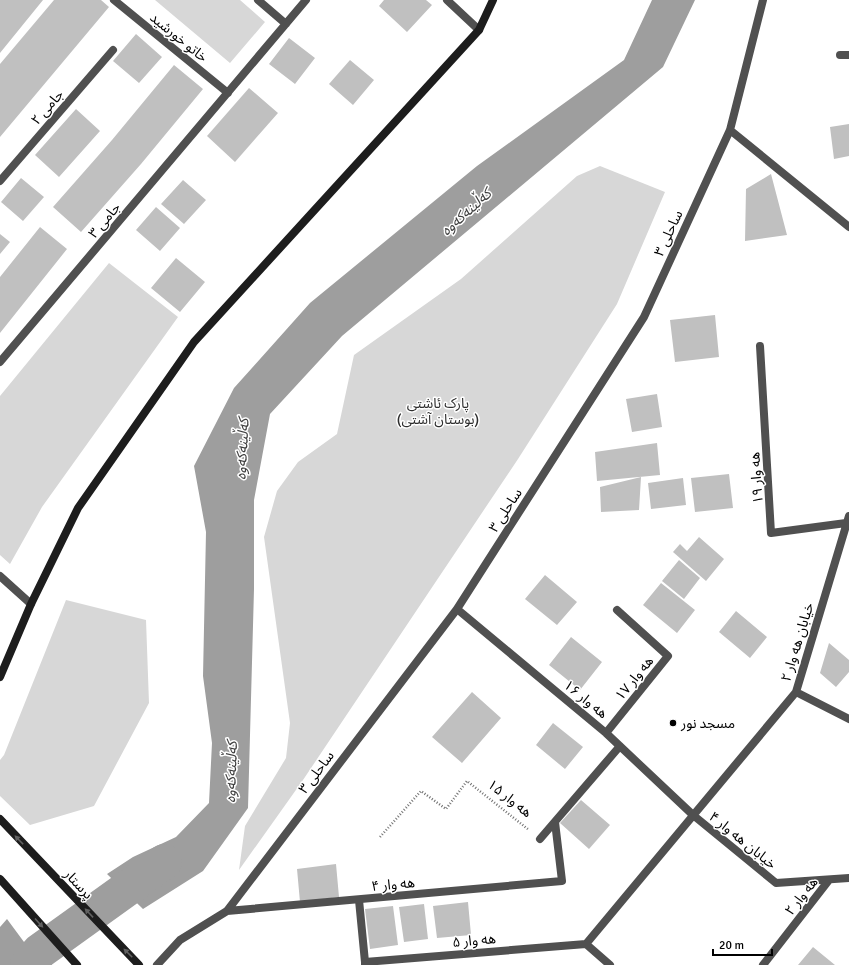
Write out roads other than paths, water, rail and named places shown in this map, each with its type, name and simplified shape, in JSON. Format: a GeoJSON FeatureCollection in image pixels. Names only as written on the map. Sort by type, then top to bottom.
{"type":"FeatureCollection","features":[{"type":"Feature","properties":{"kind":"street","name":"خاتو خورشید"},"geometry":{"type":"LineString","coordinates":[[114,0],[228,94]]}},
{"type":"Feature","properties":{"kind":"street"},"geometry":{"type":"LineString","coordinates":[[258,0],[286,24]]}},
{"type":"Feature","properties":{"kind":"street","name":"جامی ۳"},"geometry":{"type":"LineString","coordinates":[[0,362],[306,0]]}},
{"type":"Feature","properties":{"kind":"street"},"geometry":{"type":"LineString","coordinates":[[446,0],[478,30]]}},
{"type":"Feature","properties":{"kind":"street"},"geometry":{"type":"LineString","coordinates":[[0,677],[31,604],[78,508],[194,342],[478,30],[493,0]]}},
{"type":"Feature","properties":{"kind":"street","name":"ساحلی ۳"},"geometry":{"type":"LineString","coordinates":[[157,965],[180,940],[227,911],[457,609],[644,317],[730,130],[763,0]]}},
{"type":"Feature","properties":{"kind":"street","name":"جامی ۲"},"geometry":{"type":"LineString","coordinates":[[0,181],[113,50]]}},
{"type":"Feature","properties":{"kind":"street"},"geometry":{"type":"LineString","coordinates":[[840,55],[849,55]]}},
{"type":"Feature","properties":{"kind":"street"},"geometry":{"type":"LineString","coordinates":[[730,130],[849,227]]}},
{"type":"Feature","properties":{"kind":"street","name":"هه وار ۱۹"},"geometry":{"type":"LineString","coordinates":[[760,346],[772,533],[848,521]]}},
{"type":"Feature","properties":{"kind":"street","name":"خیابان هه وار ۲"},"geometry":{"type":"LineString","coordinates":[[586,944],[796,692],[848,521]]}},
{"type":"Feature","properties":{"kind":"street"},"geometry":{"type":"LineString","coordinates":[[0,576],[31,604]]}},
{"type":"Feature","properties":{"kind":"street","name":"هه وار ۱۶"},"geometry":{"type":"LineString","coordinates":[[457,609],[606,733],[693,815]]}},
{"type":"Feature","properties":{"kind":"street","name":"هه وار ۱۷"},"geometry":{"type":"LineString","coordinates":[[606,733],[668,656],[617,610]]}},
{"type":"Feature","properties":{"kind":"street"},"geometry":{"type":"LineString","coordinates":[[796,692],[849,719]]}},
{"type":"Feature","properties":{"kind":"street"},"geometry":{"type":"LineString","coordinates":[[540,839],[620,746]]}},
{"type":"Feature","properties":{"kind":"street","name":"خیابان هه وار ۴"},"geometry":{"type":"LineString","coordinates":[[693,815],[776,883],[849,878]]}},
{"type":"Feature","properties":{"kind":"street","name":"پرستار"},"geometry":{"type":"LineString","coordinates":[[0,820],[139,965]]}},
{"type":"Feature","properties":{"kind":"street","name":"هه وار ۴"},"geometry":{"type":"LineString","coordinates":[[227,911],[562,881],[555,822]]}},
{"type":"Feature","properties":{"kind":"street"},"geometry":{"type":"LineString","coordinates":[[0,879],[77,965]]}},
{"type":"Feature","properties":{"kind":"street","name":"هه وار ۲"},"geometry":{"type":"LineString","coordinates":[[763,965],[829,880]]}},
{"type":"Feature","properties":{"kind":"street"},"geometry":{"type":"LineString","coordinates":[[359,900],[365,964]]}},
{"type":"Feature","properties":{"kind":"street"},"geometry":{"type":"LineString","coordinates":[[586,944],[610,965]]}},
{"type":"Feature","properties":{"kind":"street","name":"هه وار ۵"},"geometry":{"type":"LineString","coordinates":[[365,964],[586,944]]}},
{"type":"Feature","properties":{"kind":"water"},"geometry":{"type":"Polygon","coordinates":[[[652,0],[695,0],[663,67],[342,336],[270,414],[254,500],[254,589],[248,808],[203,871],[143,909],[107,874],[133,857],[176,837],[209,803],[212,743],[203,676],[206,532],[194,466],[234,388],[310,303],[477,166],[624,60],[652,0]]]}},
{"type":"Feature","properties":{"kind":"water"},"geometry":{"type":"Polygon","coordinates":[[[7,919],[41,965],[0,965],[0,927],[7,919]]]}},
{"type":"Feature","properties":{"kind":"waterway","name":"کەڵینەکەوە"},"geometry":{"type":"LineString","coordinates":[[28,965],[40,951],[164,862]]}},
{"type":"Feature","properties":{"kind":"place","name":"مسجد نور"},"geometry":{"type":"Point","coordinates":[673,723]}},
{"type":"Feature","properties":{"kind":"park label","name":"پارک ئاشتی (بوستان آشتی)"},"geometry":{"type":"Point","coordinates":[438,412]}}]}
